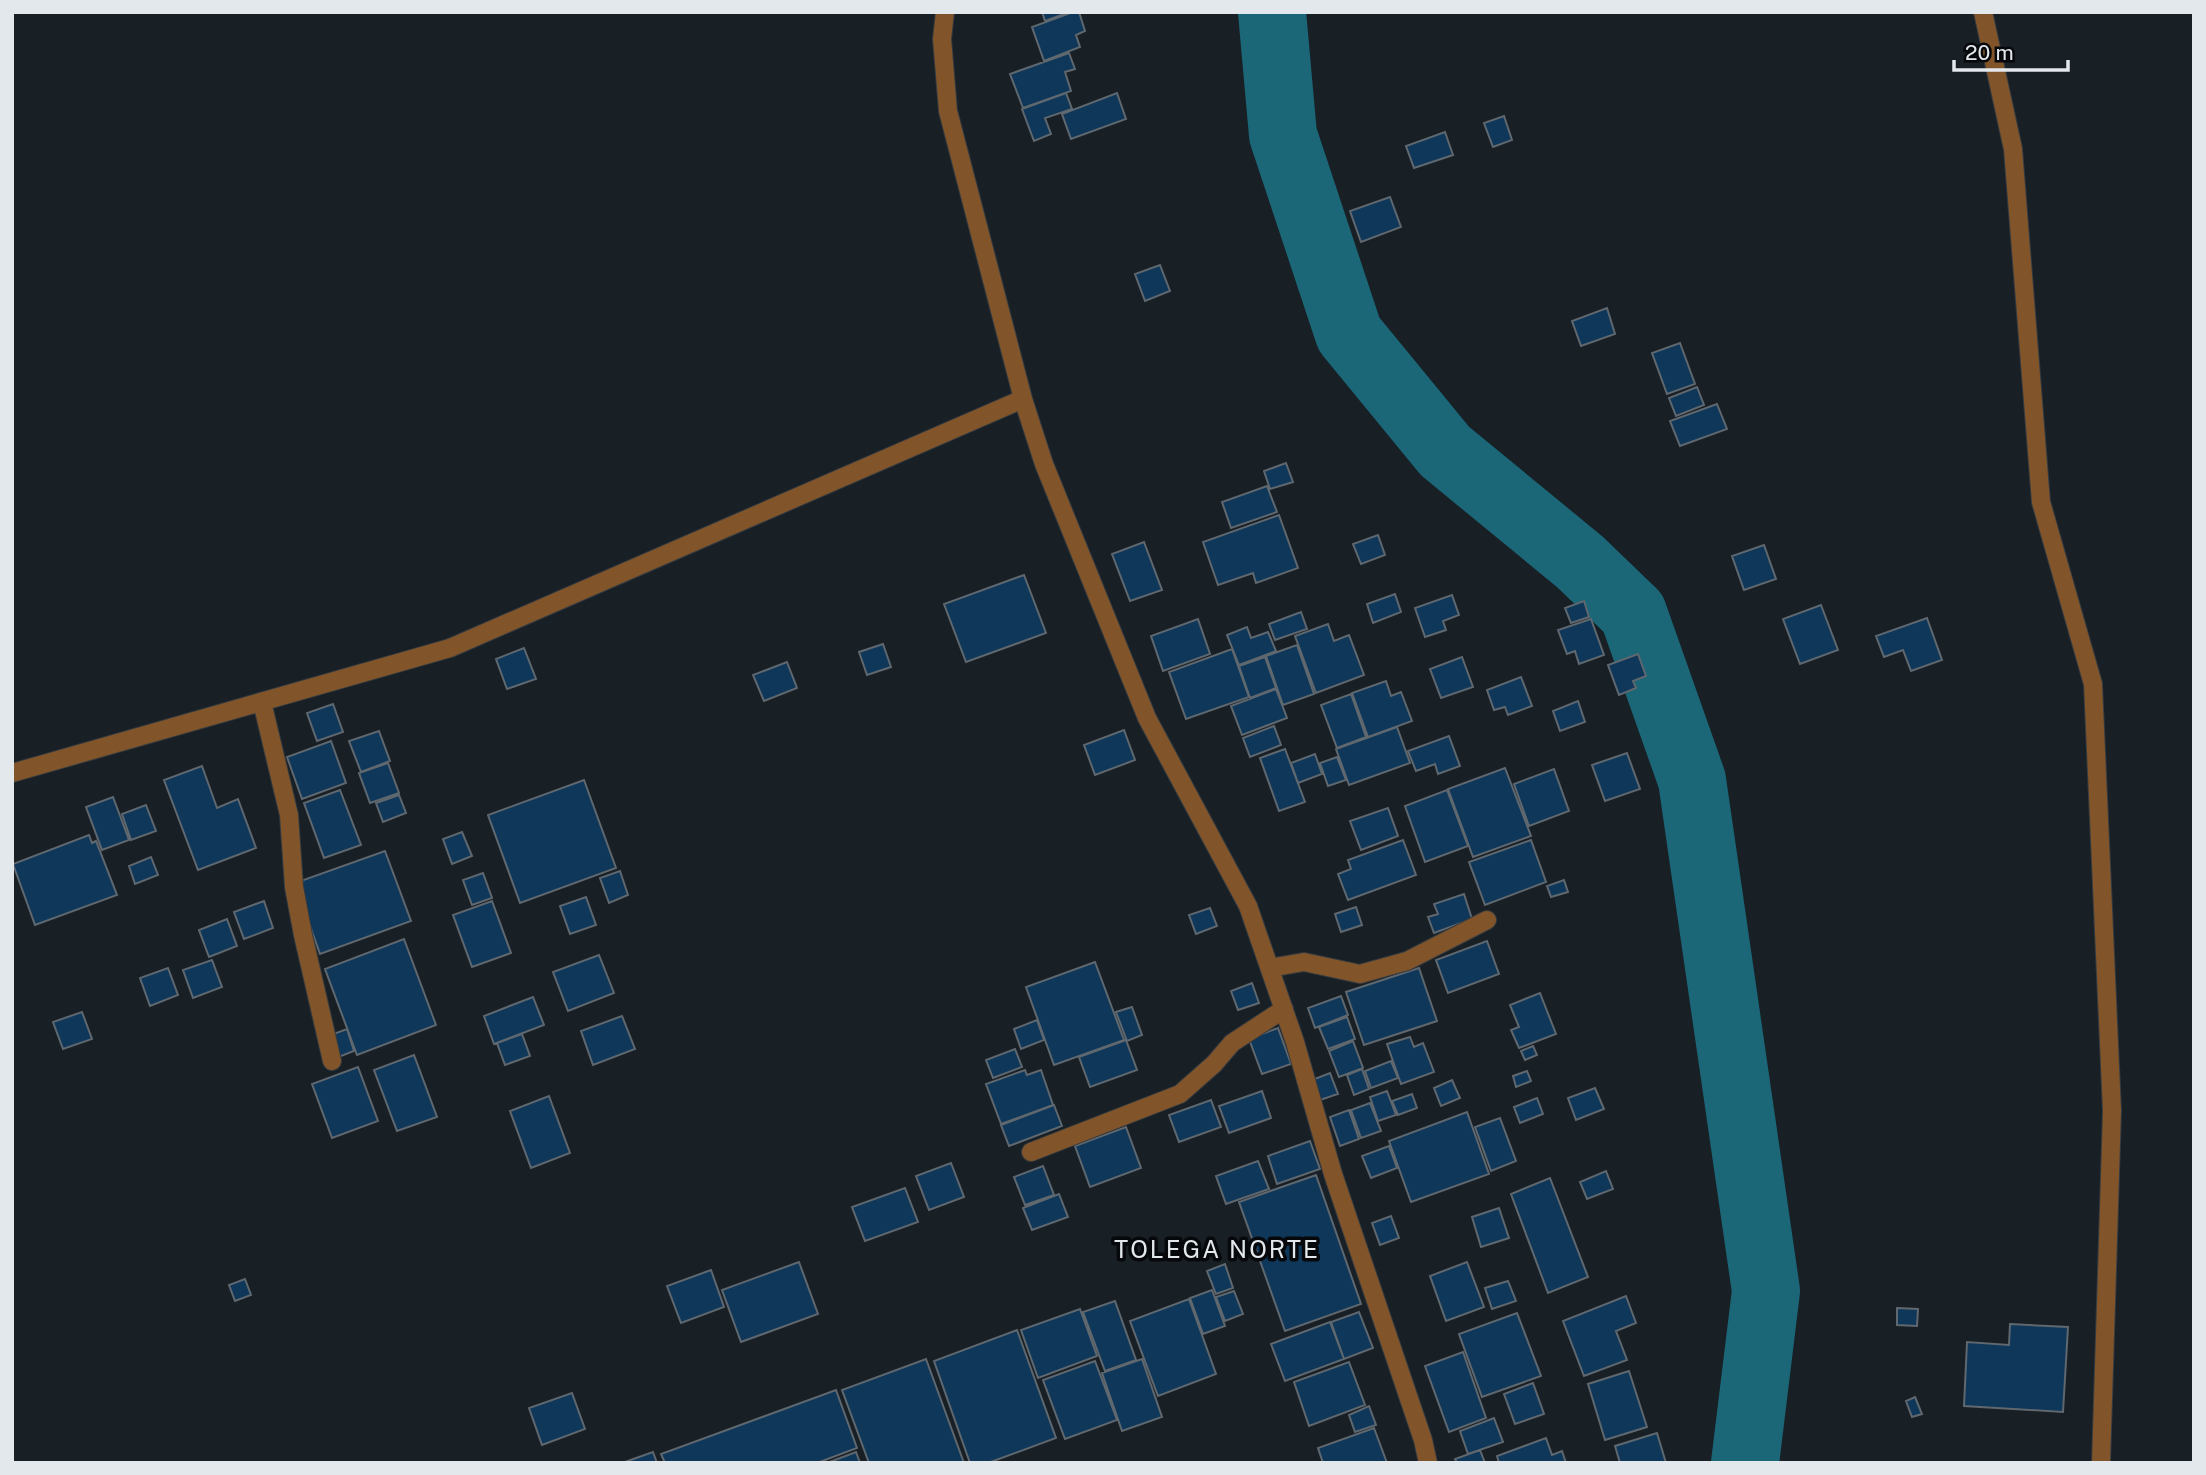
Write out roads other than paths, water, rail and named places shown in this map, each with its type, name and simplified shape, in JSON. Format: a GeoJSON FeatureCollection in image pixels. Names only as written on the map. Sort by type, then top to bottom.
{"type":"FeatureCollection","features":[{"type":"Feature","properties":{"kind":"street"},"geometry":{"type":"LineString","coordinates":[[945,12],[942,38],[948,111],[1023,398],[1044,464],[1147,718],[1248,906],[1284,1009],[1333,1174],[1423,1440],[1428,1463]]}},
{"type":"Feature","properties":{"kind":"street"},"geometry":{"type":"LineString","coordinates":[[1983,12],[2012,149],[2041,502],[2093,684],[2112,1111],[2101,1463]]}},
{"type":"Feature","properties":{"kind":"street"},"geometry":{"type":"LineString","coordinates":[[12,773],[450,649],[1023,398]]}},
{"type":"Feature","properties":{"kind":"street"},"geometry":{"type":"LineString","coordinates":[[262,702],[289,815],[294,887],[332,1061]]}},
{"type":"Feature","properties":{"kind":"street"},"geometry":{"type":"LineString","coordinates":[[1270,968],[1304,962],[1360,974],[1406,961],[1487,920]]}},
{"type":"Feature","properties":{"kind":"street"},"geometry":{"type":"LineString","coordinates":[[1031,1152],[1180,1094],[1214,1064],[1232,1042],[1284,1009]]}},
{"type":"Feature","properties":{"kind":"waterway"},"geometry":{"type":"LineString","coordinates":[[1272,12],[1283,135],[1349,334],[1445,451],[1580,562],[1633,613],[1692,780],[1766,1291],[1745,1463]]}},
{"type":"Feature","properties":{"kind":"district","name":"TOLEGA NORTE"},"geometry":{"type":"Point","coordinates":[1217,1250]}}]}
